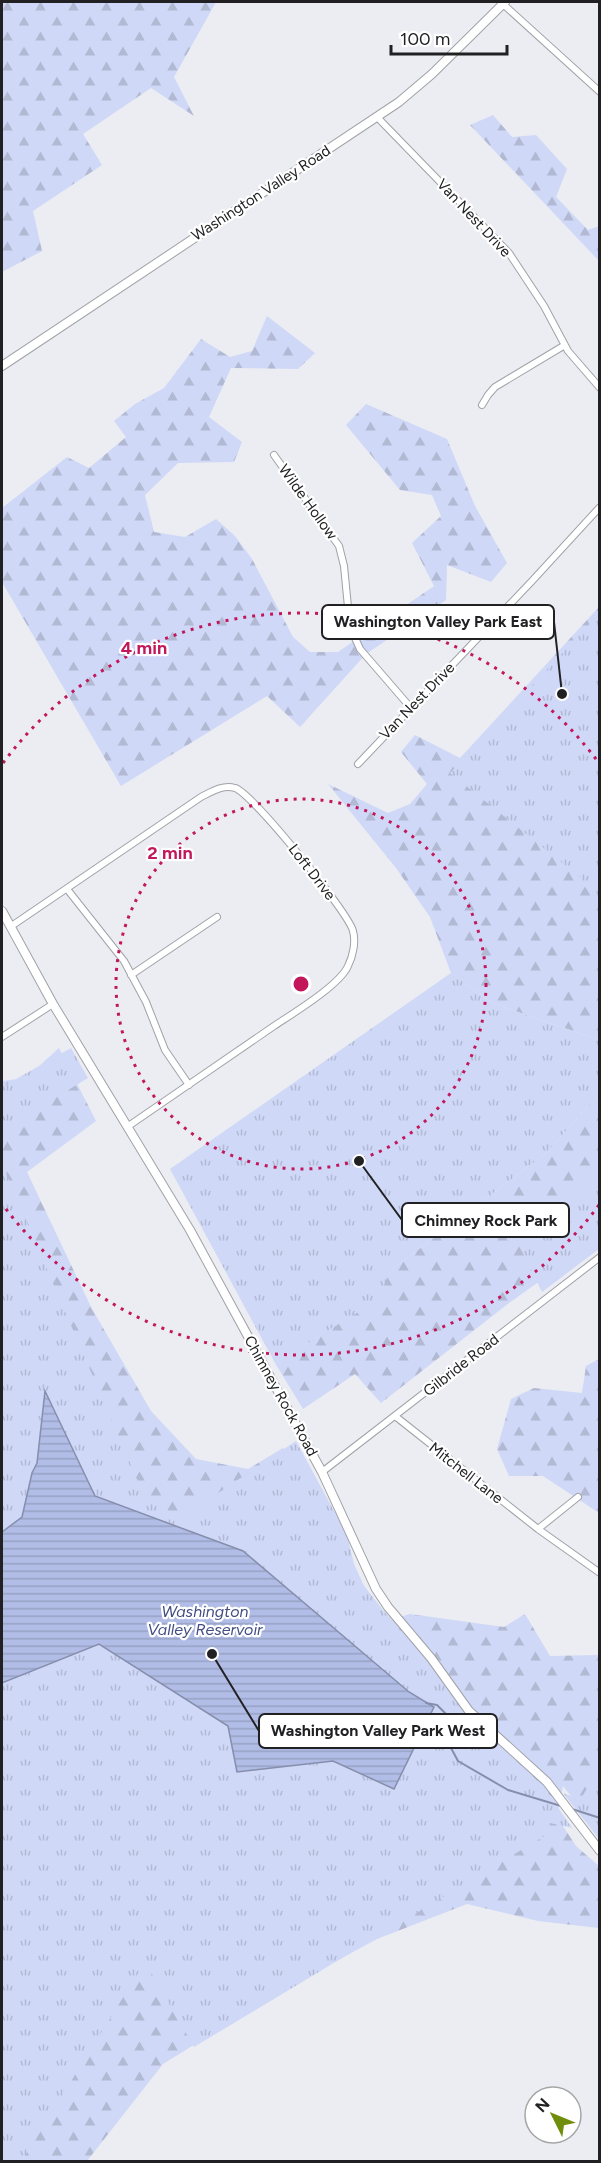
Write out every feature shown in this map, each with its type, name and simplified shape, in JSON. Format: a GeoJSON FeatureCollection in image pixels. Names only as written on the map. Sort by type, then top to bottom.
{"type":"FeatureCollection","features":[{"type":"Feature","properties":{"kind":"street"},"geometry":{"type":"LineString","coordinates":[[504,3],[600,92]]}},
{"type":"Feature","properties":{"kind":"street","name":"Washington Valley Road"},"geometry":{"type":"LineString","coordinates":[[2,366],[377,117],[418,87],[504,3]]}},
{"type":"Feature","properties":{"kind":"street","name":"Van Nest Drive"},"geometry":{"type":"LineString","coordinates":[[377,117],[509,253],[544,306],[565,345],[600,388]]}},
{"type":"Feature","properties":{"kind":"street"},"geometry":{"type":"LineString","coordinates":[[482,405],[495,387],[565,345]]}},
{"type":"Feature","properties":{"kind":"street","name":"Wilde Hollow"},"geometry":{"type":"LineString","coordinates":[[274,455],[339,546],[344,566],[348,608],[360,649],[411,708]]}},
{"type":"Feature","properties":{"kind":"street","name":"Van Nest Drive"},"geometry":{"type":"LineString","coordinates":[[358,764],[600,507]]}},
{"type":"Feature","properties":{"kind":"street","name":"Loft Drive"},"geometry":{"type":"LineString","coordinates":[[10,927],[201,797],[223,787],[234,787],[249,796],[260,809],[341,909],[353,929],[354,946],[348,967],[343,975],[302,1007],[127,1127]]}},
{"type":"Feature","properties":{"kind":"street"},"geometry":{"type":"LineString","coordinates":[[67,889],[124,961],[146,1002],[165,1050],[189,1085]]}},
{"type":"Feature","properties":{"kind":"street","name":"Chimney Rock Road"},"geometry":{"type":"LineString","coordinates":[[2,911],[53,1004],[190,1230],[322,1472],[376,1589],[388,1607],[431,1658],[469,1711],[547,1782],[600,1851]]}},
{"type":"Feature","properties":{"kind":"street"},"geometry":{"type":"LineString","coordinates":[[131,975],[217,917]]}},
{"type":"Feature","properties":{"kind":"street"},"geometry":{"type":"LineString","coordinates":[[2,1037],[53,1004]]}},
{"type":"Feature","properties":{"kind":"street","name":"Gilbride Road"},"geometry":{"type":"LineString","coordinates":[[322,1472],[600,1257]]}},
{"type":"Feature","properties":{"kind":"street","name":"Mitchell Lane"},"geometry":{"type":"LineString","coordinates":[[395,1416],[538,1529],[600,1573]]}},
{"type":"Feature","properties":{"kind":"street"},"geometry":{"type":"LineString","coordinates":[[538,1529],[578,1497]]}},
{"type":"Feature","properties":{"kind":"green space"},"geometry":{"type":"Polygon","coordinates":[[[2,2],[216,2],[174,77],[194,116],[151,88],[83,134],[102,165],[33,211],[42,251],[2,272],[2,2]]]}},
{"type":"Feature","properties":{"kind":"green space"},"geometry":{"type":"Polygon","coordinates":[[[493,115],[512,137],[536,135],[567,169],[556,197],[588,230],[599,226],[599,261],[470,125],[493,115]]]}},
{"type":"Feature","properties":{"kind":"green space"},"geometry":{"type":"Polygon","coordinates":[[[267,316],[315,353],[298,369],[231,368],[209,417],[242,442],[234,462],[178,463],[145,495],[154,532],[185,537],[216,519],[235,536],[252,559],[293,637],[310,652],[338,652],[434,586],[412,543],[441,516],[432,495],[400,490],[346,425],[366,404],[447,439],[475,506],[507,563],[491,582],[447,565],[446,600],[366,654],[300,727],[267,696],[121,786],[2,582],[2,508],[67,457],[89,468],[126,437],[114,421],[135,404],[164,388],[201,339],[230,357],[252,351],[267,316]]]}},
{"type":"Feature","properties":{"kind":"green space"},"geometry":{"type":"Polygon","coordinates":[[[599,607],[599,1040],[492,1003],[451,973],[430,917],[396,868],[328,784],[388,813],[410,804],[427,784],[401,752],[415,735],[460,758],[599,607]]]}},
{"type":"Feature","properties":{"kind":"green space"},"geometry":{"type":"Polygon","coordinates":[[[599,614],[599,905],[580,877],[450,773],[599,614]]]}},
{"type":"Feature","properties":{"kind":"green space"},"geometry":{"type":"Polygon","coordinates":[[[451,973],[492,1003],[599,1040],[599,1094],[546,1153],[390,1271],[378,1300],[275,1363],[170,1169],[451,973]]]}},
{"type":"Feature","properties":{"kind":"green space"},"geometry":{"type":"Polygon","coordinates":[[[59,1048],[96,1121],[27,1172],[91,1307],[151,1411],[196,1459],[248,1469],[283,1448],[318,1491],[357,1577],[390,1620],[410,1614],[504,1627],[525,1614],[550,1656],[599,1655],[599,1832],[563,1786],[557,1817],[576,1846],[599,1866],[599,1928],[538,1921],[467,1904],[377,1939],[281,1991],[163,2064],[87,2161],[2,2161],[2,1081],[26,1078],[59,1048]]]}},
{"type":"Feature","properties":{"kind":"green space"},"geometry":{"type":"Polygon","coordinates":[[[71,1048],[88,1078],[2,1130],[2,1087],[71,1048]]]}},
{"type":"Feature","properties":{"kind":"green space"},"geometry":{"type":"Polygon","coordinates":[[[599,1094],[599,1239],[509,1303],[381,1403],[355,1374],[303,1409],[275,1363],[377,1300],[390,1271],[546,1153],[599,1094]]]}},
{"type":"Feature","properties":{"kind":"green space"},"geometry":{"type":"Polygon","coordinates":[[[2,1164],[139,1484],[158,1508],[185,1515],[296,1441],[347,1535],[354,1564],[364,1586],[435,1668],[463,1711],[544,1787],[572,1828],[550,1823],[548,1834],[194,2047],[145,1962],[21,2162],[2,2161],[2,1164]]]}},
{"type":"Feature","properties":{"kind":"green space"},"geometry":{"type":"Polygon","coordinates":[[[599,1172],[599,1249],[542,1292],[516,1238],[599,1172]]]}},
{"type":"Feature","properties":{"kind":"green space"},"geometry":{"type":"Polygon","coordinates":[[[599,1359],[599,1513],[543,1476],[509,1476],[497,1449],[511,1399],[534,1388],[582,1393],[586,1366],[599,1359]]]}},
{"type":"Feature","properties":{"kind":"green space"},"geometry":{"type":"Polygon","coordinates":[[[599,1769],[599,1839],[563,1793],[580,1800],[599,1769]]]}},
{"type":"Feature","properties":{"kind":"water","name":"Washington Valley Reservoir"},"geometry":{"type":"Polygon","coordinates":[[[45,1391],[95,1496],[243,1551],[409,1692],[434,1707],[394,1789],[333,1761],[237,1772],[228,1726],[99,1644],[2,1683],[2,1532],[22,1517],[32,1473],[37,1463],[45,1391]]]}},
{"type":"Feature","properties":{"kind":"waterway"},"geometry":{"type":"LineString","coordinates":[[426,1703],[437,1705],[446,1714],[451,1748],[458,1761],[508,1790],[561,1806]]}},
{"type":"Feature","properties":{"kind":"waterway"},"geometry":{"type":"LineString","coordinates":[[572,1809],[600,1818]]}},
{"type":"Feature","properties":{"kind":"place","name":"Washington Valley Park East"},"geometry":{"type":"Point","coordinates":[562,694]}},
{"type":"Feature","properties":{"kind":"place","name":"Chimney Rock Park"},"geometry":{"type":"Point","coordinates":[359,1161]}},
{"type":"Feature","properties":{"kind":"place","name":"Washington Valley Park West"},"geometry":{"type":"Point","coordinates":[212,1654]}}]}
